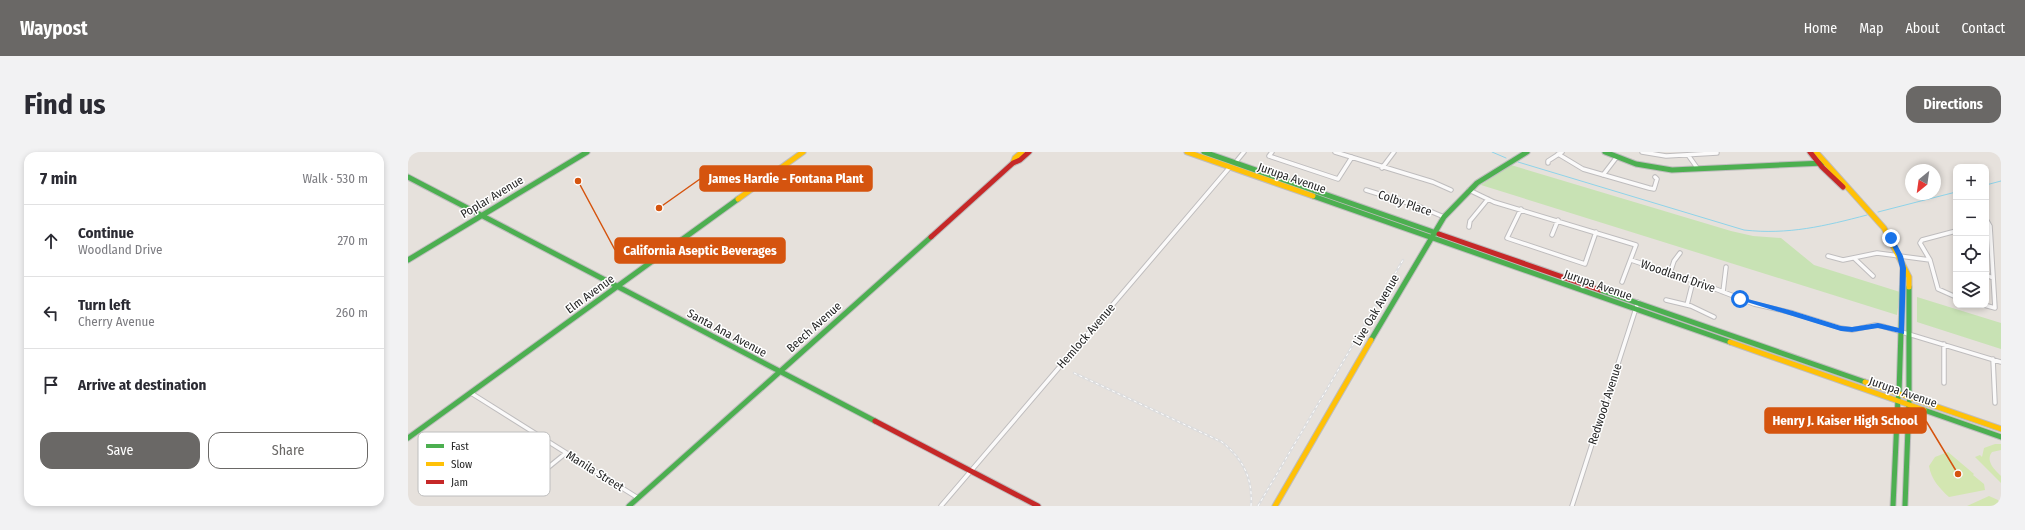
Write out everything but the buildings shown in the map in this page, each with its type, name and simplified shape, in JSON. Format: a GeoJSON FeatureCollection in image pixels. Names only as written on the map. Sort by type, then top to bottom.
{"type":"FeatureCollection","features":[{"type":"Feature","properties":{"kind":"main road","name":"Poplar Avenue"},"geometry":{"type":"LineString","coordinates":[[408,260],[587,152]]}},
{"type":"Feature","properties":{"kind":"main road","name":"Elm Avenue"},"geometry":{"type":"LineString","coordinates":[[408,438],[803,152]]}},
{"type":"Feature","properties":{"kind":"main road","name":"Beech Avenue"},"geometry":{"type":"LineString","coordinates":[[1013,164],[1015,158],[1022,152]]}},
{"type":"Feature","properties":{"kind":"main road","name":"Beech Avenue"},"geometry":{"type":"LineString","coordinates":[[628,506],[1013,164],[1029,152]]}},
{"type":"Feature","properties":{"kind":"main road","name":"Jurupa Avenue"},"geometry":{"type":"LineString","coordinates":[[1187,152],[2001,437]]}},
{"type":"Feature","properties":{"kind":"main road","name":"Jurupa Avenue"},"geometry":{"type":"LineString","coordinates":[[1204,152],[2001,429]]}},
{"type":"Feature","properties":{"kind":"main road","name":"Live Oak Avenue"},"geometry":{"type":"LineString","coordinates":[[1275,506],[1405,280],[1444,217],[1468,190],[1506,164],[1527,152]]}},
{"type":"Feature","properties":{"kind":"main road"},"geometry":{"type":"LineString","coordinates":[[1605,152],[1616,158],[1658,169],[1698,169],[1822,163]]}},
{"type":"Feature","properties":{"kind":"main road"},"geometry":{"type":"LineString","coordinates":[[1810,152],[1876,218],[1895,244],[1903,268],[1902,332],[1893,506]]}},
{"type":"Feature","properties":{"kind":"main road"},"geometry":{"type":"LineString","coordinates":[[1816,152],[1822,163]]}},
{"type":"Feature","properties":{"kind":"main road","name":"Santa Ana Avenue"},"geometry":{"type":"LineString","coordinates":[[408,176],[1038,506]]}},
{"type":"Feature","properties":{"kind":"main road"},"geometry":{"type":"LineString","coordinates":[[1903,268],[1910,281],[1909,404],[1905,506]]}},
{"type":"Feature","properties":{"kind":"street"},"geometry":{"type":"LineString","coordinates":[[1235,163],[1244,152]]}},
{"type":"Feature","properties":{"kind":"street"},"geometry":{"type":"LineString","coordinates":[[1272,152],[1269,156],[1338,179],[1352,157]]}},
{"type":"Feature","properties":{"kind":"street"},"geometry":{"type":"LineString","coordinates":[[1335,152],[1382,168],[1433,182],[1451,190]]}},
{"type":"Feature","properties":{"kind":"street"},"geometry":{"type":"LineString","coordinates":[[1382,168],[1394,152]]}},
{"type":"Feature","properties":{"kind":"street"},"geometry":{"type":"LineString","coordinates":[[1548,163],[1562,152]]}},
{"type":"Feature","properties":{"kind":"street"},"geometry":{"type":"LineString","coordinates":[[1642,152],[1662,156],[1717,152]]}},
{"type":"Feature","properties":{"kind":"street"},"geometry":{"type":"LineString","coordinates":[[1558,154],[1579,167],[1654,189],[1655,177]]}},
{"type":"Feature","properties":{"kind":"street"},"geometry":{"type":"LineString","coordinates":[[1688,155],[1698,169]]}},
{"type":"Feature","properties":{"kind":"street"},"geometry":{"type":"LineString","coordinates":[[1603,175],[1616,158]]}},
{"type":"Feature","properties":{"kind":"street","name":"Hemlock Avenue"},"geometry":{"type":"LineString","coordinates":[[941,506],[1230,167]]}},
{"type":"Feature","properties":{"kind":"street","name":"Colby Place"},"geometry":{"type":"LineString","coordinates":[[1366,190],[1418,206],[1444,217]]}},
{"type":"Feature","properties":{"kind":"street","name":"Woodland Drive"},"geometry":{"type":"LineString","coordinates":[[1468,190],[1488,199],[1521,208],[1636,245],[1631,260],[1694,281],[1758,305],[1793,313],[1852,330],[1878,325],[2001,362]]}},
{"type":"Feature","properties":{"kind":"street"},"geometry":{"type":"LineString","coordinates":[[1469,226],[1470,221],[1488,199]]}},
{"type":"Feature","properties":{"kind":"street"},"geometry":{"type":"LineString","coordinates":[[1521,208],[1507,238],[1585,264],[1596,232]]}},
{"type":"Feature","properties":{"kind":"street"},"geometry":{"type":"LineString","coordinates":[[1552,235],[1558,220]]}},
{"type":"Feature","properties":{"kind":"street"},"geometry":{"type":"LineString","coordinates":[[1989,224],[1995,308],[1989,306]]}},
{"type":"Feature","properties":{"kind":"street"},"geometry":{"type":"LineString","coordinates":[[1953,232],[1920,241],[1930,260],[1940,291],[1953,296]]}},
{"type":"Feature","properties":{"kind":"street"},"geometry":{"type":"LineString","coordinates":[[1670,273],[1674,261],[1680,253]]}},
{"type":"Feature","properties":{"kind":"street"},"geometry":{"type":"LineString","coordinates":[[1828,256],[1844,260],[1875,253],[1930,260]]}},
{"type":"Feature","properties":{"kind":"street"},"geometry":{"type":"LineString","coordinates":[[1854,258],[1873,276]]}},
{"type":"Feature","properties":{"kind":"street"},"geometry":{"type":"LineString","coordinates":[[1622,282],[1631,260]]}},
{"type":"Feature","properties":{"kind":"street"},"geometry":{"type":"LineString","coordinates":[[1723,292],[1726,267]]}},
{"type":"Feature","properties":{"kind":"street"},"geometry":{"type":"LineString","coordinates":[[1989,277],[1993,278]]}},
{"type":"Feature","properties":{"kind":"street"},"geometry":{"type":"LineString","coordinates":[[1687,305],[1694,281]]}},
{"type":"Feature","properties":{"kind":"street"},"geometry":{"type":"LineString","coordinates":[[1666,300],[1687,305],[1714,317]]}},
{"type":"Feature","properties":{"kind":"street","name":"Redwood Avenue"},"geometry":{"type":"LineString","coordinates":[[1572,506],[1638,302]]}},
{"type":"Feature","properties":{"kind":"street"},"geometry":{"type":"LineString","coordinates":[[1944,344],[1944,383]]}},
{"type":"Feature","properties":{"kind":"street"},"geometry":{"type":"LineString","coordinates":[[1992,360],[1994,403]]}},
{"type":"Feature","properties":{"kind":"street","name":"Manila Street"},"geometry":{"type":"LineString","coordinates":[[471,393],[533,432]]}},
{"type":"Feature","properties":{"kind":"street","name":"Manila Street"},"geometry":{"type":"LineString","coordinates":[[550,443],[638,498]]}},
{"type":"Feature","properties":{"kind":"street"},"geometry":{"type":"LineString","coordinates":[[550,466],[566,453]]}},
{"type":"Feature","properties":{"kind":"green space"},"geometry":{"type":"Polygon","coordinates":[[[1511,165],[1731,231],[1753,236],[1781,238],[1814,265],[1900,292],[1897,315],[1481,185],[1511,165]]]}},
{"type":"Feature","properties":{"kind":"green space"},"geometry":{"type":"Polygon","coordinates":[[[1917,297],[2001,323],[2001,349],[1917,322],[1917,297]]]}},
{"type":"Feature","properties":{"kind":"green space"},"geometry":{"type":"Polygon","coordinates":[[[1995,444],[2001,444],[2001,450],[1992,452],[1990,455],[1990,462],[2001,476],[2001,483],[1975,457],[1980,455],[1982,457],[1984,448],[1995,444]]]}},
{"type":"Feature","properties":{"kind":"green space"},"geometry":{"type":"Polygon","coordinates":[[[1948,452],[1984,484],[1985,490],[1949,497],[1942,491],[1936,483],[1929,466],[1935,457],[1948,452]]]}},
{"type":"Feature","properties":{"kind":"green space"},"geometry":{"type":"Polygon","coordinates":[[[1989,496],[1998,500],[2001,506],[1967,506],[1989,496]]]}},
{"type":"Feature","properties":{"kind":"waterway"},"geometry":{"type":"LineString","coordinates":[[1492,152],[1506,158]]}},
{"type":"Feature","properties":{"kind":"waterway"},"geometry":{"type":"LineString","coordinates":[[1518,162],[1744,230],[1791,230],[1821,226],[1867,215]]}},
{"type":"Feature","properties":{"kind":"waterway"},"geometry":{"type":"LineString","coordinates":[[1989,184],[2001,181]]}},
{"type":"Feature","properties":{"kind":"waterway"},"geometry":{"type":"LineString","coordinates":[[1878,212],[1953,193]]}},
{"type":"Feature","properties":{"kind":"railway"},"geometry":{"type":"LineString","coordinates":[[1258,506],[1403,260]]}},
{"type":"Feature","properties":{"kind":"railway"},"geometry":{"type":"LineString","coordinates":[[1074,373],[1222,442],[1236,455],[1245,470],[1250,487],[1251,506]]}},
{"type":"Feature","properties":{"kind":"traffic: fast"},"geometry":{"type":"LineString","coordinates":[[408,260],[587,152]]}},
{"type":"Feature","properties":{"kind":"traffic: fast"},"geometry":{"type":"LineString","coordinates":[[1204,152],[1439,234]]}},
{"type":"Feature","properties":{"kind":"traffic: fast"},"geometry":{"type":"LineString","coordinates":[[1371,340],[1444,217],[1477,183],[1527,152]]}},
{"type":"Feature","properties":{"kind":"traffic: fast"},"geometry":{"type":"LineString","coordinates":[[1605,152],[1636,164],[1672,170],[1824,163]]}},
{"type":"Feature","properties":{"kind":"traffic: fast"},"geometry":{"type":"LineString","coordinates":[[408,177],[875,421]]}},
{"type":"Feature","properties":{"kind":"traffic: fast"},"geometry":{"type":"LineString","coordinates":[[1313,196],[1730,342]]}},
{"type":"Feature","properties":{"kind":"traffic: fast"},"geometry":{"type":"LineString","coordinates":[[408,438],[738,199]]}},
{"type":"Feature","properties":{"kind":"traffic: fast"},"geometry":{"type":"LineString","coordinates":[[629,506],[931,237]]}},
{"type":"Feature","properties":{"kind":"traffic: fast"},"geometry":{"type":"LineString","coordinates":[[1899,393],[1903,268]]}},
{"type":"Feature","properties":{"kind":"traffic: fast"},"geometry":{"type":"LineString","coordinates":[[1909,287],[1909,397]]}},
{"type":"Feature","properties":{"kind":"traffic: fast"},"geometry":{"type":"LineString","coordinates":[[1600,290],[1865,382]]}},
{"type":"Feature","properties":{"kind":"traffic: fast"},"geometry":{"type":"LineString","coordinates":[[1893,506],[1898,398]]}},
{"type":"Feature","properties":{"kind":"traffic: fast"},"geometry":{"type":"LineString","coordinates":[[1905,506],[1909,402]]}},
{"type":"Feature","properties":{"kind":"traffic: fast"},"geometry":{"type":"LineString","coordinates":[[1924,410],[2001,437]]}},
{"type":"Feature","properties":{"kind":"traffic: slow"},"geometry":{"type":"LineString","coordinates":[[738,199],[803,152]]}},
{"type":"Feature","properties":{"kind":"traffic: slow"},"geometry":{"type":"LineString","coordinates":[[1013,163],[1015,158],[1022,152]]}},
{"type":"Feature","properties":{"kind":"traffic: slow"},"geometry":{"type":"LineString","coordinates":[[1187,152],[1313,196]]}},
{"type":"Feature","properties":{"kind":"traffic: slow"},"geometry":{"type":"LineString","coordinates":[[1816,152],[1884,228],[1909,277],[1909,287]]}},
{"type":"Feature","properties":{"kind":"traffic: slow"},"geometry":{"type":"LineString","coordinates":[[1275,506],[1371,340]]}},
{"type":"Feature","properties":{"kind":"traffic: slow"},"geometry":{"type":"LineString","coordinates":[[1730,342],[1924,410]]}},
{"type":"Feature","properties":{"kind":"traffic: slow"},"geometry":{"type":"LineString","coordinates":[[1865,382],[2001,429]]}},
{"type":"Feature","properties":{"kind":"traffic: jam"},"geometry":{"type":"LineString","coordinates":[[931,237],[1013,163],[1020,160],[1029,152]]}},
{"type":"Feature","properties":{"kind":"traffic: jam"},"geometry":{"type":"LineString","coordinates":[[1810,152],[1822,167],[1843,187]]}},
{"type":"Feature","properties":{"kind":"traffic: jam"},"geometry":{"type":"LineString","coordinates":[[1439,234],[1600,290]]}},
{"type":"Feature","properties":{"kind":"traffic: jam"},"geometry":{"type":"LineString","coordinates":[[875,421],[1038,506]]}},
{"type":"Feature","properties":{"kind":"place","name":"California Aseptic Beverages"},"geometry":{"type":"Point","coordinates":[578,181]}},
{"type":"Feature","properties":{"kind":"place","name":"James Hardie - Fontana Plant"},"geometry":{"type":"Point","coordinates":[659,208]}},
{"type":"Feature","properties":{"kind":"place","name":"Henry J. Kaiser High School"},"geometry":{"type":"Point","coordinates":[1958,474]}},
{"type":"Feature","properties":{"kind":"route"},"geometry":{"type":"LineString","coordinates":[[1740,299],[1793,313],[1847,330],[1878,325],[1902,332],[1904,291],[1903,268],[1900,256],[1891,238]]}}]}
